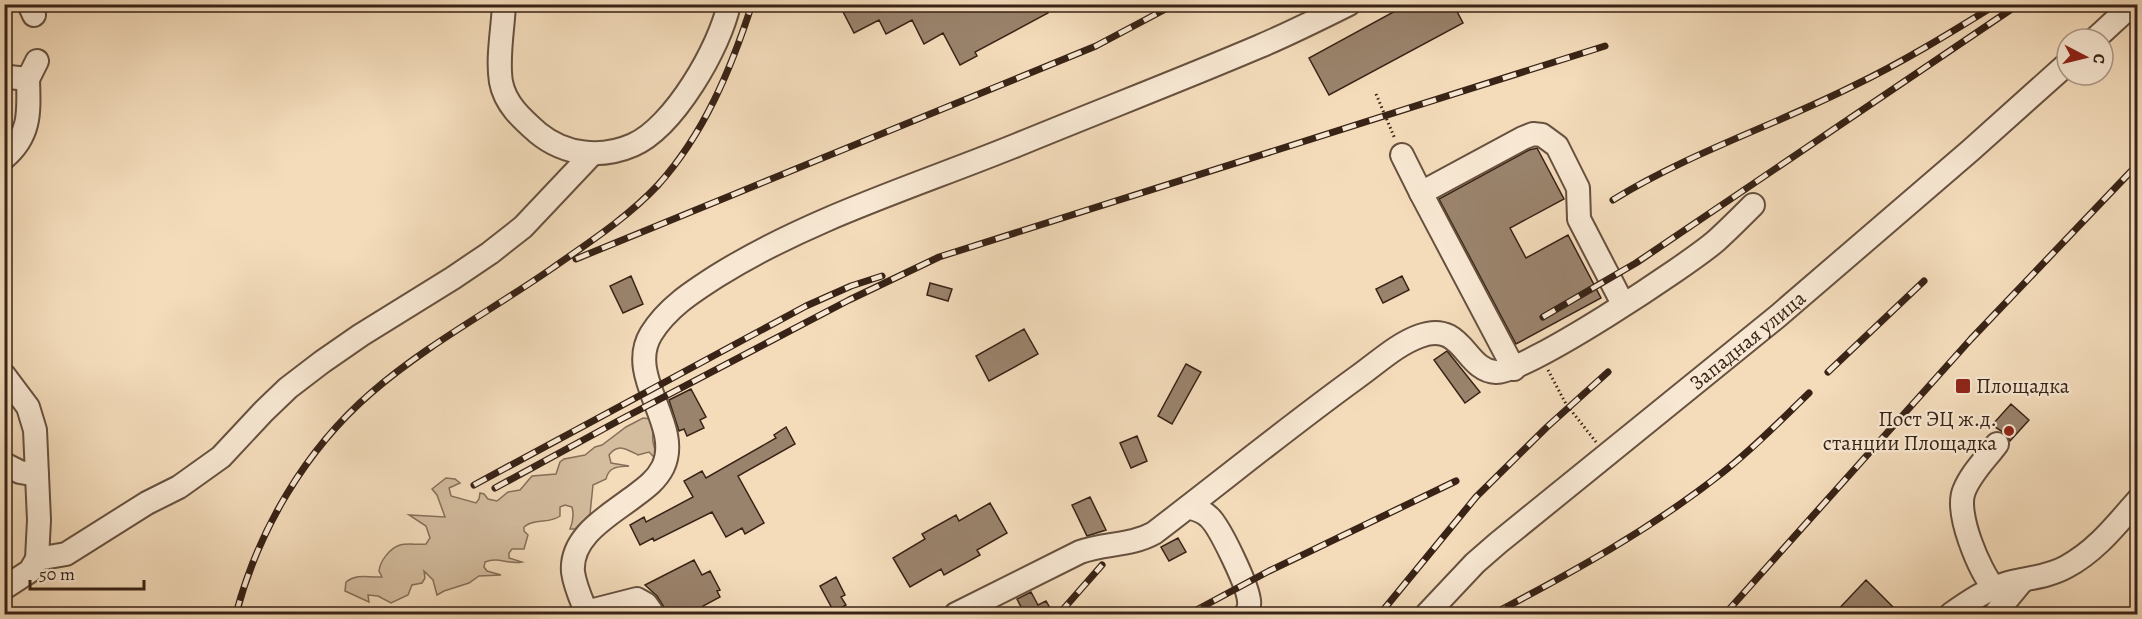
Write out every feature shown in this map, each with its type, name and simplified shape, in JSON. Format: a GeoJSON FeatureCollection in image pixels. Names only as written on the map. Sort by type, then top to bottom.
{"type":"FeatureCollection","features":[{"type":"Feature","properties":{"kind":"street"},"geometry":{"type":"LineString","coordinates":[[504,4],[501,82],[506,97],[517,113],[557,145],[592,154],[612,152],[635,144],[668,116],[685,96],[713,50],[722,31],[729,4]]}},
{"type":"Feature","properties":{"kind":"street"},"geometry":{"type":"LineString","coordinates":[[653,615],[646,604],[637,599],[586,613],[573,572],[574,559],[578,548],[593,527],[650,485],[665,464],[667,445],[646,374],[644,358],[646,343],[652,332],[681,299],[728,269],[794,234],[868,202],[972,163],[1261,46],[1349,4]]}},
{"type":"Feature","properties":{"kind":"street"},"geometry":{"type":"LineString","coordinates":[[2108,27],[2133,4]]}},
{"type":"Feature","properties":{"kind":"street"},"geometry":{"type":"LineString","coordinates":[[4,78],[33,70],[23,136],[16,148],[4,158]]}},
{"type":"Feature","properties":{"kind":"street","name":"Западная улица"},"geometry":{"type":"LineString","coordinates":[[1427,615],[1474,563],[1778,315],[1971,150],[2055,75]]}},
{"type":"Feature","properties":{"kind":"street"},"geometry":{"type":"LineString","coordinates":[[1421,193],[1523,138],[1533,134],[1542,135],[1557,146],[1578,188],[1579,219],[1623,304]]}},
{"type":"Feature","properties":{"kind":"street"},"geometry":{"type":"LineString","coordinates":[[37,559],[66,554],[147,503],[179,487],[221,457],[288,388],[322,362],[453,278],[523,227],[592,154]]}},
{"type":"Feature","properties":{"kind":"street"},"geometry":{"type":"LineString","coordinates":[[1402,155],[1514,369]]}},
{"type":"Feature","properties":{"kind":"street"},"geometry":{"type":"LineString","coordinates":[[956,615],[1080,552],[1104,545],[1130,543],[1146,537],[1338,391],[1403,345],[1420,336],[1440,334],[1451,336],[1486,370],[1494,373],[1514,369],[1541,355],[1674,272],[1717,240],[1753,205]]}},
{"type":"Feature","properties":{"kind":"street"},"geometry":{"type":"LineString","coordinates":[[4,375],[28,407],[35,430],[39,520],[37,559],[30,571],[14,584],[4,588]]}},
{"type":"Feature","properties":{"kind":"street"},"geometry":{"type":"LineString","coordinates":[[1994,588],[1985,578],[1979,564],[1961,509],[1964,491],[1997,444]]}},
{"type":"Feature","properties":{"kind":"street"},"geometry":{"type":"LineString","coordinates":[[4,464],[20,472],[37,475]]}},
{"type":"Feature","properties":{"kind":"street"},"geometry":{"type":"LineString","coordinates":[[1951,615],[1994,588],[2065,568],[2083,557],[2107,536],[2138,500]]}},
{"type":"Feature","properties":{"kind":"street"},"geometry":{"type":"LineString","coordinates":[[1188,507],[1201,511],[1216,525],[1240,573],[1249,600],[1246,615]]}},
{"type":"Feature","properties":{"kind":"street"},"geometry":{"type":"LineString","coordinates":[[1995,615],[2023,580]]}},
{"type":"Feature","properties":{"kind":"path"},"geometry":{"type":"LineString","coordinates":[[1376,94],[1402,155]]}},
{"type":"Feature","properties":{"kind":"path"},"geometry":{"type":"LineString","coordinates":[[1541,355],[1562,399],[1597,444]]}},
{"type":"Feature","properties":{"kind":"shaded area"},"geometry":{"type":"Polygon","coordinates":[[[643,418],[651,419],[655,458],[649,452],[638,455],[626,449],[619,448],[612,451],[609,455],[611,463],[629,466],[612,469],[606,479],[593,485],[590,514],[575,529],[570,529],[573,518],[572,507],[565,505],[560,507],[560,516],[552,520],[528,524],[524,527],[528,535],[524,549],[512,549],[509,553],[509,558],[522,562],[490,560],[485,562],[484,567],[487,571],[501,575],[479,576],[469,583],[437,595],[433,580],[424,571],[425,578],[422,583],[412,585],[408,595],[391,603],[378,596],[368,595],[369,602],[345,591],[346,582],[350,579],[363,576],[382,577],[379,571],[381,563],[386,555],[396,547],[406,544],[426,544],[430,538],[426,526],[409,515],[445,517],[437,495],[432,489],[446,478],[455,479],[460,483],[449,488],[451,496],[476,503],[480,493],[488,499],[497,501],[508,492],[520,490],[532,476],[556,474],[560,462],[564,459],[585,455],[643,418]]]}},
{"type":"Feature","properties":{"kind":"building"},"geometry":{"type":"Polygon","coordinates":[[[839,4],[1044,4],[1048,13],[975,52],[977,56],[960,65],[943,33],[924,44],[912,20],[886,34],[879,20],[854,33],[839,4]]]}},
{"type":"Feature","properties":{"kind":"building"},"geometry":{"type":"Polygon","coordinates":[[[1408,4],[1453,4],[1463,23],[1329,95],[1309,58],[1408,4]]]}},
{"type":"Feature","properties":{"kind":"building"},"geometry":{"type":"Polygon","coordinates":[[[1537,148],[1564,199],[1510,228],[1526,258],[1568,235],[1601,298],[1516,344],[1439,199],[1529,150],[1537,148]]]}},
{"type":"Feature","properties":{"kind":"building"},"geometry":{"type":"Polygon","coordinates":[[[631,276],[643,304],[623,313],[610,286],[631,276]]]}},
{"type":"Feature","properties":{"kind":"building"},"geometry":{"type":"Polygon","coordinates":[[[1402,276],[1409,290],[1383,303],[1376,289],[1402,276]]]}},
{"type":"Feature","properties":{"kind":"building"},"geometry":{"type":"Polygon","coordinates":[[[930,283],[952,289],[948,301],[927,295],[930,283]]]}},
{"type":"Feature","properties":{"kind":"building"},"geometry":{"type":"Polygon","coordinates":[[[1024,329],[1038,354],[989,381],[976,356],[1024,329]]]}},
{"type":"Feature","properties":{"kind":"building"},"geometry":{"type":"Polygon","coordinates":[[[1447,351],[1480,392],[1465,403],[1434,360],[1447,351]]]}},
{"type":"Feature","properties":{"kind":"building"},"geometry":{"type":"Polygon","coordinates":[[[1186,364],[1201,372],[1172,424],[1158,416],[1186,364]]]}},
{"type":"Feature","properties":{"kind":"building"},"geometry":{"type":"Polygon","coordinates":[[[691,389],[706,417],[700,420],[704,428],[687,436],[684,429],[679,431],[669,400],[691,389]]]}},
{"type":"Feature","properties":{"kind":"building","name":"Пост ЭЦ ж.д. станции Площадка"},"geometry":{"type":"Polygon","coordinates":[[[2011,404],[2029,420],[2010,441],[2006,434],[1992,425],[2011,404]]]}},
{"type":"Feature","properties":{"kind":"building"},"geometry":{"type":"Polygon","coordinates":[[[786,427],[795,444],[738,476],[764,523],[745,534],[742,528],[726,537],[712,512],[654,541],[653,538],[640,545],[630,525],[644,517],[646,522],[693,497],[684,481],[702,471],[706,478],[776,438],[774,435],[786,427]]]}},
{"type":"Feature","properties":{"kind":"building"},"geometry":{"type":"Polygon","coordinates":[[[1137,436],[1147,461],[1131,468],[1120,443],[1137,436]]]}},
{"type":"Feature","properties":{"kind":"building"},"geometry":{"type":"Polygon","coordinates":[[[1090,497],[1106,530],[1087,536],[1072,505],[1090,497]]]}},
{"type":"Feature","properties":{"kind":"building"},"geometry":{"type":"Polygon","coordinates":[[[990,503],[1007,533],[977,550],[980,555],[944,575],[941,569],[910,587],[893,558],[925,539],[922,534],[956,515],[959,521],[990,503]]]}},
{"type":"Feature","properties":{"kind":"building"},"geometry":{"type":"Polygon","coordinates":[[[1178,538],[1186,552],[1169,561],[1161,547],[1178,538]]]}},
{"type":"Feature","properties":{"kind":"building"},"geometry":{"type":"Polygon","coordinates":[[[694,560],[702,575],[710,571],[720,590],[717,591],[720,597],[703,606],[707,615],[666,615],[657,596],[645,585],[694,560]]]}},
{"type":"Feature","properties":{"kind":"building"},"geometry":{"type":"Polygon","coordinates":[[[836,577],[845,595],[841,597],[846,605],[834,612],[820,586],[836,577]]]}},
{"type":"Feature","properties":{"kind":"building"},"geometry":{"type":"Polygon","coordinates":[[[1866,580],[1901,615],[1833,615],[1866,580]]]}},
{"type":"Feature","properties":{"kind":"building"},"geometry":{"type":"Polygon","coordinates":[[[1031,592],[1038,605],[1046,601],[1054,615],[1021,615],[1024,613],[1017,599],[1031,592]]]}},
{"type":"Feature","properties":{"kind":"railway"},"geometry":{"type":"LineString","coordinates":[[236,614],[257,552],[287,494],[305,466],[347,415],[414,359],[593,240],[658,185],[689,144],[714,100],[735,53],[752,4]]}},
{"type":"Feature","properties":{"kind":"railway"},"geometry":{"type":"LineString","coordinates":[[576,259],[1096,46],[1175,4]]}},
{"type":"Feature","properties":{"kind":"railway"},"geometry":{"type":"LineString","coordinates":[[1613,200],[1671,168],[1872,77],[1997,4]]}},
{"type":"Feature","properties":{"kind":"railway"},"geometry":{"type":"LineString","coordinates":[[1543,317],[1636,263],[2019,4]]}},
{"type":"Feature","properties":{"kind":"railway"},"geometry":{"type":"LineString","coordinates":[[495,488],[849,300],[939,257],[1605,46]]}},
{"type":"Feature","properties":{"kind":"railway"},"geometry":{"type":"LineString","coordinates":[[1725,614],[1971,339],[2138,164]]}},
{"type":"Feature","properties":{"kind":"railway"},"geometry":{"type":"LineString","coordinates":[[474,485],[806,306],[851,286],[882,276]]}},
{"type":"Feature","properties":{"kind":"railway"},"geometry":{"type":"LineString","coordinates":[[1828,372],[1924,281]]}},
{"type":"Feature","properties":{"kind":"railway"},"geometry":{"type":"LineString","coordinates":[[1380,614],[1476,497],[1547,427],[1608,372]]}},
{"type":"Feature","properties":{"kind":"railway"},"geometry":{"type":"LineString","coordinates":[[1493,614],[1582,566],[1668,513],[1733,464],[1809,393]]}},
{"type":"Feature","properties":{"kind":"railway"},"geometry":{"type":"LineString","coordinates":[[1189,614],[1269,571],[1456,481]]}},
{"type":"Feature","properties":{"kind":"railway"},"geometry":{"type":"LineString","coordinates":[[1059,614],[1102,565]]}},
{"type":"Feature","properties":{"kind":"place","name":"Площадка"},"geometry":{"type":"Point","coordinates":[1963,386]}},
{"type":"Feature","properties":{"kind":"place","name":"Пост ЭЦ ж.д. станции Площадка"},"geometry":{"type":"Point","coordinates":[2009,431]}}]}
